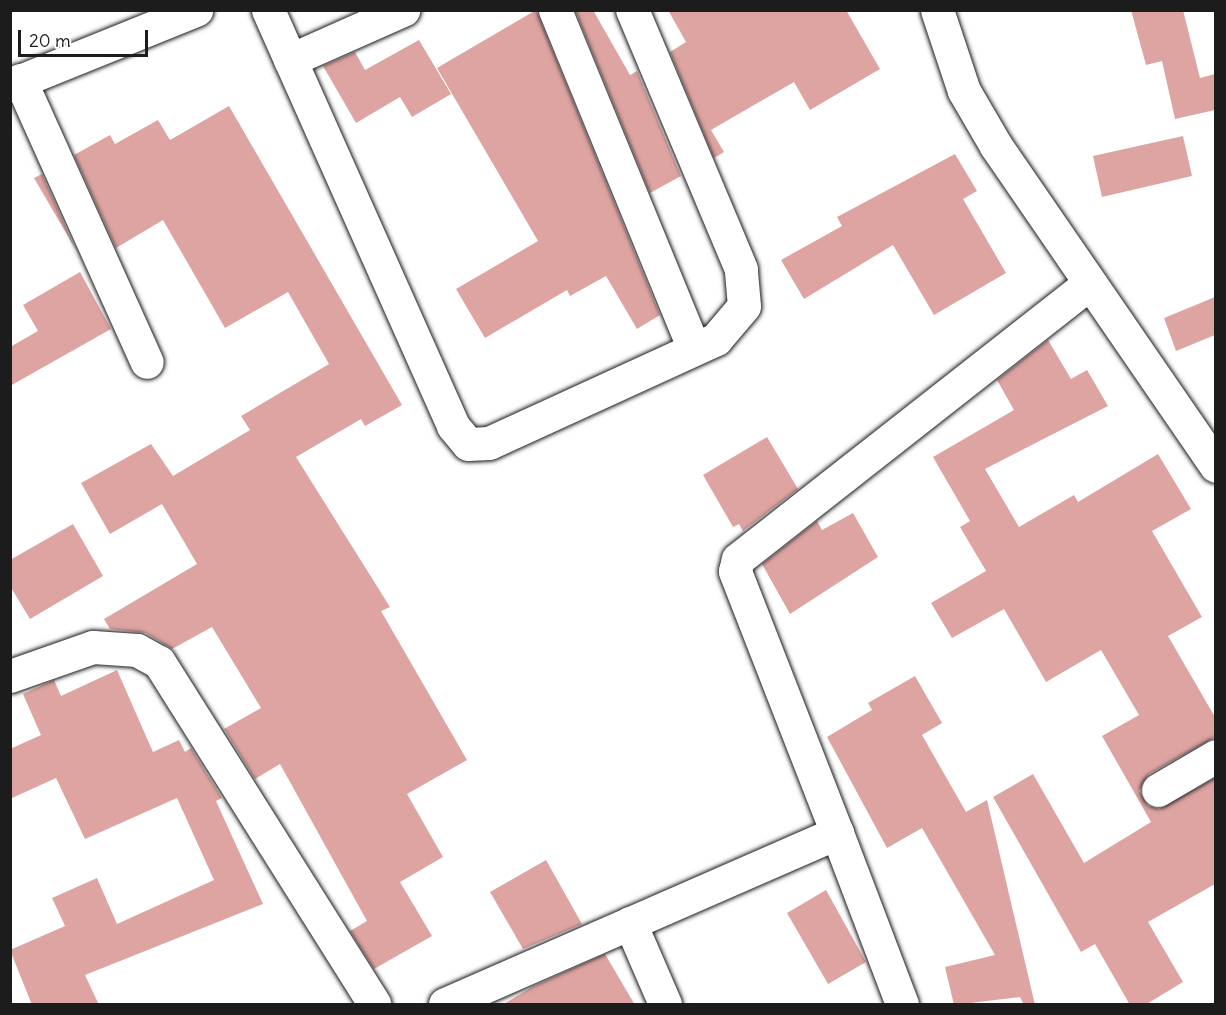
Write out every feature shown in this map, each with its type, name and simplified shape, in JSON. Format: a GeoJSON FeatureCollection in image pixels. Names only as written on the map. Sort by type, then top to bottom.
{"type":"FeatureCollection","features":[{"type":"Feature","properties":{"kind":"street"},"geometry":{"type":"LineString","coordinates":[[147,362],[15,82],[196,10]]}},
{"type":"Feature","properties":{"kind":"street"},"geometry":{"type":"LineString","coordinates":[[268,10],[453,426],[468,444],[489,444],[716,339],[744,306],[741,269],[632,10]]}},
{"type":"Feature","properties":{"kind":"street"},"geometry":{"type":"LineString","coordinates":[[290,60],[403,10]]}},
{"type":"Feature","properties":{"kind":"street"},"geometry":{"type":"LineString","coordinates":[[555,10],[694,349]]}},
{"type":"Feature","properties":{"kind":"street"},"geometry":{"type":"LineString","coordinates":[[937,10],[964,91],[1088,285],[1215,466]]}},
{"type":"Feature","properties":{"kind":"street"},"geometry":{"type":"LineString","coordinates":[[902,1005],[735,571],[738,559],[1088,285]]}},
{"type":"Feature","properties":{"kind":"street"},"geometry":{"type":"LineString","coordinates":[[10,676],[101,646],[137,650],[159,662],[374,1005]]}},
{"type":"Feature","properties":{"kind":"street"},"geometry":{"type":"LineString","coordinates":[[1158,790],[1215,756]]}},
{"type":"Feature","properties":{"kind":"street"},"geometry":{"type":"LineString","coordinates":[[444,1005],[837,832]]}},
{"type":"Feature","properties":{"kind":"street"},"geometry":{"type":"LineString","coordinates":[[630,923],[665,1005]]}},
{"type":"Feature","properties":{"kind":"building"},"geometry":{"type":"Polygon","coordinates":[[[536,10],[660,315],[637,329],[606,276],[570,296],[567,290],[485,338],[456,289],[538,241],[437,68],[536,10]]]}},
{"type":"Feature","properties":{"kind":"building"},"geometry":{"type":"Polygon","coordinates":[[[575,10],[593,10],[630,75],[637,71],[681,176],[650,193],[575,10]]]}},
{"type":"Feature","properties":{"kind":"building"},"geometry":{"type":"Polygon","coordinates":[[[668,10],[846,10],[880,69],[810,110],[794,82],[711,130],[724,152],[714,158],[670,52],[686,42],[668,10]]]}},
{"type":"Feature","properties":{"kind":"building"},"geometry":{"type":"Polygon","coordinates":[[[1131,10],[1183,10],[1200,78],[1215,74],[1215,110],[1175,119],[1162,61],[1146,65],[1131,10]]]}},
{"type":"Feature","properties":{"kind":"building"},"geometry":{"type":"Polygon","coordinates":[[[419,40],[451,94],[412,117],[400,97],[356,123],[323,66],[355,52],[365,70],[419,40]]]}},
{"type":"Feature","properties":{"kind":"building"},"geometry":{"type":"Polygon","coordinates":[[[229,106],[402,405],[365,426],[361,419],[296,457],[390,607],[381,611],[467,760],[407,794],[443,857],[400,882],[432,936],[374,969],[350,931],[367,921],[280,764],[255,779],[224,729],[261,708],[212,627],[172,649],[146,633],[110,629],[104,619],[197,564],[162,504],[110,534],[81,483],[151,444],[173,476],[250,430],[241,416],[329,364],[288,292],[225,328],[163,220],[116,248],[74,155],[110,135],[115,144],[158,120],[170,140],[229,106]]]}},
{"type":"Feature","properties":{"kind":"building"},"geometry":{"type":"Polygon","coordinates":[[[1183,136],[1192,176],[1102,197],[1093,156],[1183,136]]]}},
{"type":"Feature","properties":{"kind":"building"},"geometry":{"type":"Polygon","coordinates":[[[955,154],[977,191],[963,199],[1006,273],[934,315],[893,245],[804,299],[781,260],[842,226],[837,217],[955,154]]]}},
{"type":"Feature","properties":{"kind":"building"},"geometry":{"type":"Polygon","coordinates":[[[42,174],[76,250],[34,178],[42,174]]]}},
{"type":"Feature","properties":{"kind":"building"},"geometry":{"type":"Polygon","coordinates":[[[80,272],[111,329],[10,386],[10,347],[38,331],[23,305],[80,272]]]}},
{"type":"Feature","properties":{"kind":"building"},"geometry":{"type":"Polygon","coordinates":[[[1215,297],[1215,335],[1176,351],[1164,318],[1215,297]]]}},
{"type":"Feature","properties":{"kind":"building"},"geometry":{"type":"Polygon","coordinates":[[[1048,340],[1071,379],[1087,370],[1108,406],[985,469],[1019,527],[1074,495],[1078,502],[1158,454],[1191,509],[1152,531],[1202,617],[1168,636],[1215,717],[1215,737],[1149,774],[1139,791],[1148,806],[1159,809],[1215,778],[1215,884],[1148,922],[1183,982],[1145,1005],[1130,1005],[1095,944],[1081,952],[993,797],[1033,774],[1084,863],[1151,822],[1102,736],[1139,715],[1101,650],[1046,682],[1004,609],[952,638],[931,603],[986,571],[960,527],[970,521],[933,457],[1014,410],[997,380],[1048,340]]]}},
{"type":"Feature","properties":{"kind":"building"},"geometry":{"type":"Polygon","coordinates":[[[767,437],[798,489],[743,531],[739,524],[733,527],[703,475],[767,437]]]}},
{"type":"Feature","properties":{"kind":"building"},"geometry":{"type":"Polygon","coordinates":[[[853,513],[878,557],[790,614],[762,564],[817,521],[822,530],[853,513]]]}},
{"type":"Feature","properties":{"kind":"building"},"geometry":{"type":"Polygon","coordinates":[[[73,524],[103,576],[30,619],[10,586],[10,560],[73,524]]]}},
{"type":"Feature","properties":{"kind":"building"},"geometry":{"type":"Polygon","coordinates":[[[117,670],[153,752],[179,740],[185,752],[191,748],[222,798],[216,801],[263,904],[85,975],[99,1005],[32,1005],[10,950],[65,926],[52,898],[97,878],[117,924],[214,880],[177,798],[85,839],[56,778],[10,799],[10,749],[41,735],[23,694],[54,680],[61,696],[117,670]]]}},
{"type":"Feature","properties":{"kind":"building"},"geometry":{"type":"Polygon","coordinates":[[[915,676],[942,723],[922,735],[966,812],[987,800],[1035,1005],[1024,1005],[1020,997],[954,1005],[945,967],[995,955],[922,828],[887,848],[827,737],[872,710],[868,703],[915,676]]]}},
{"type":"Feature","properties":{"kind":"building"},"geometry":{"type":"Polygon","coordinates":[[[546,860],[582,924],[523,949],[490,892],[546,860]]]}},
{"type":"Feature","properties":{"kind":"building"},"geometry":{"type":"Polygon","coordinates":[[[826,890],[866,962],[828,984],[787,913],[826,890]]]}},
{"type":"Feature","properties":{"kind":"building"},"geometry":{"type":"Polygon","coordinates":[[[605,954],[635,1005],[502,1005],[532,987],[605,954]]]}}]}
